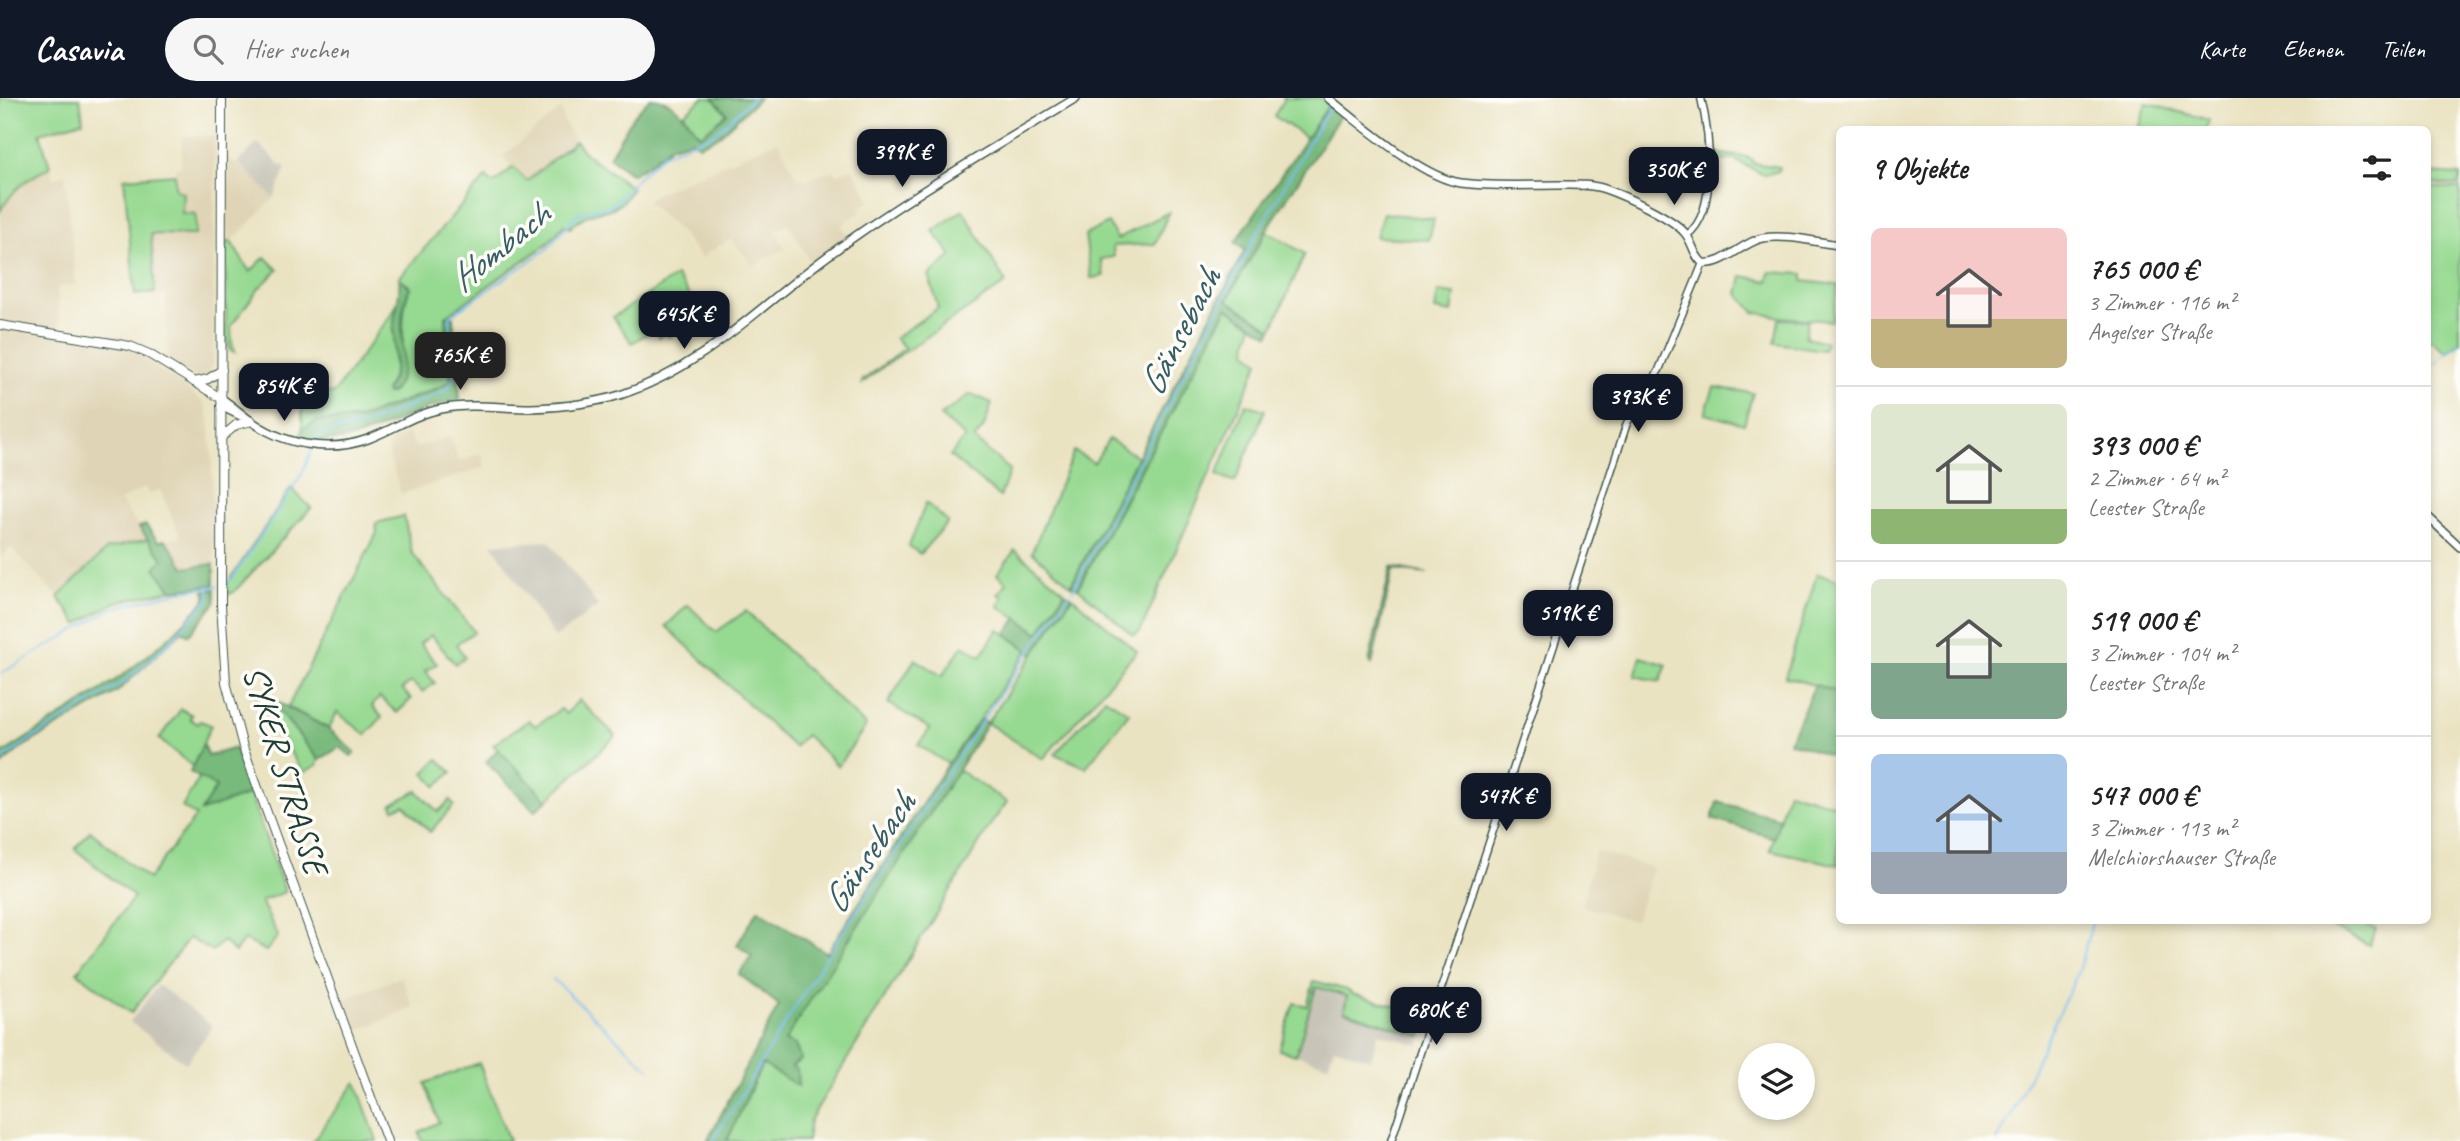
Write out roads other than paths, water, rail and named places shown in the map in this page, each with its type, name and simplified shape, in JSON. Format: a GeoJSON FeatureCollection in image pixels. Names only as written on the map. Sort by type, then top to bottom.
{"type":"FeatureCollection","features":[{"type":"Feature","properties":{"kind":"main road","name":"SYKER STRASSE"},"geometry":{"type":"LineString","coordinates":[[222,98],[221,593],[224,663],[229,698],[237,729],[387,1141]]}},
{"type":"Feature","properties":{"kind":"main road"},"geometry":{"type":"LineString","coordinates":[[0,325],[130,346],[149,354],[248,419],[287,440],[313,445],[345,444],[367,439],[438,409],[476,406],[530,408],[595,402],[651,384],[687,366],[870,226],[1076,98]]}},
{"type":"Feature","properties":{"kind":"main road"},"geometry":{"type":"LineString","coordinates":[[1331,100],[1412,162],[1437,177],[1462,183],[1594,186],[1675,223],[1687,235],[1698,259],[1703,263],[1718,261],[1763,238],[1836,245]]}},
{"type":"Feature","properties":{"kind":"main road"},"geometry":{"type":"LineString","coordinates":[[192,383],[208,379],[222,370]]}},
{"type":"Feature","properties":{"kind":"main road"},"geometry":{"type":"LineString","coordinates":[[222,437],[248,419]]}},
{"type":"Feature","properties":{"kind":"main road"},"geometry":{"type":"LineString","coordinates":[[2431,520],[2460,547]]}},
{"type":"Feature","properties":{"kind":"street"},"geometry":{"type":"LineString","coordinates":[[1687,235],[1699,221],[1706,198],[1709,146],[1701,98]]}},
{"type":"Feature","properties":{"kind":"street"},"geometry":{"type":"LineString","coordinates":[[1391,1141],[1627,424],[1659,370],[1703,263]]}},
{"type":"Feature","properties":{"kind":"waterway","name":"Hombach"},"geometry":{"type":"LineString","coordinates":[[316,442],[319,434],[369,423],[447,390],[453,378],[450,316],[547,249],[576,215],[612,206],[637,178],[664,154],[715,133],[753,98]]}},
{"type":"Feature","properties":{"kind":"waterway","name":"Gänsebach"},"geometry":{"type":"LineString","coordinates":[[1073,590],[1254,239],[1330,106]]}},
{"type":"Feature","properties":{"kind":"waterway"},"geometry":{"type":"LineString","coordinates":[[2442,357],[2460,343]]}},
{"type":"Feature","properties":{"kind":"waterway"},"geometry":{"type":"LineString","coordinates":[[2431,367],[2439,361]]}},
{"type":"Feature","properties":{"kind":"waterway","name":"Hombach"},"geometry":{"type":"LineString","coordinates":[[224,585],[232,579],[302,474],[313,447]]}},
{"type":"Feature","properties":{"kind":"waterway","name":"Hombach"},"geometry":{"type":"LineString","coordinates":[[0,674],[113,608],[182,591],[218,586]]}},
{"type":"Feature","properties":{"kind":"waterway"},"geometry":{"type":"LineString","coordinates":[[0,761],[127,680],[169,643],[209,599],[209,587]]}},
{"type":"Feature","properties":{"kind":"waterway","name":"Gänsebach"},"geometry":{"type":"LineString","coordinates":[[713,1141],[823,962],[990,709],[1070,594]]}},
{"type":"Feature","properties":{"kind":"waterway"},"geometry":{"type":"LineString","coordinates":[[1997,1141],[2078,972],[2092,924]]}},
{"type":"Feature","properties":{"kind":"waterway"},"geometry":{"type":"LineString","coordinates":[[553,979],[649,1069]]}}]}
